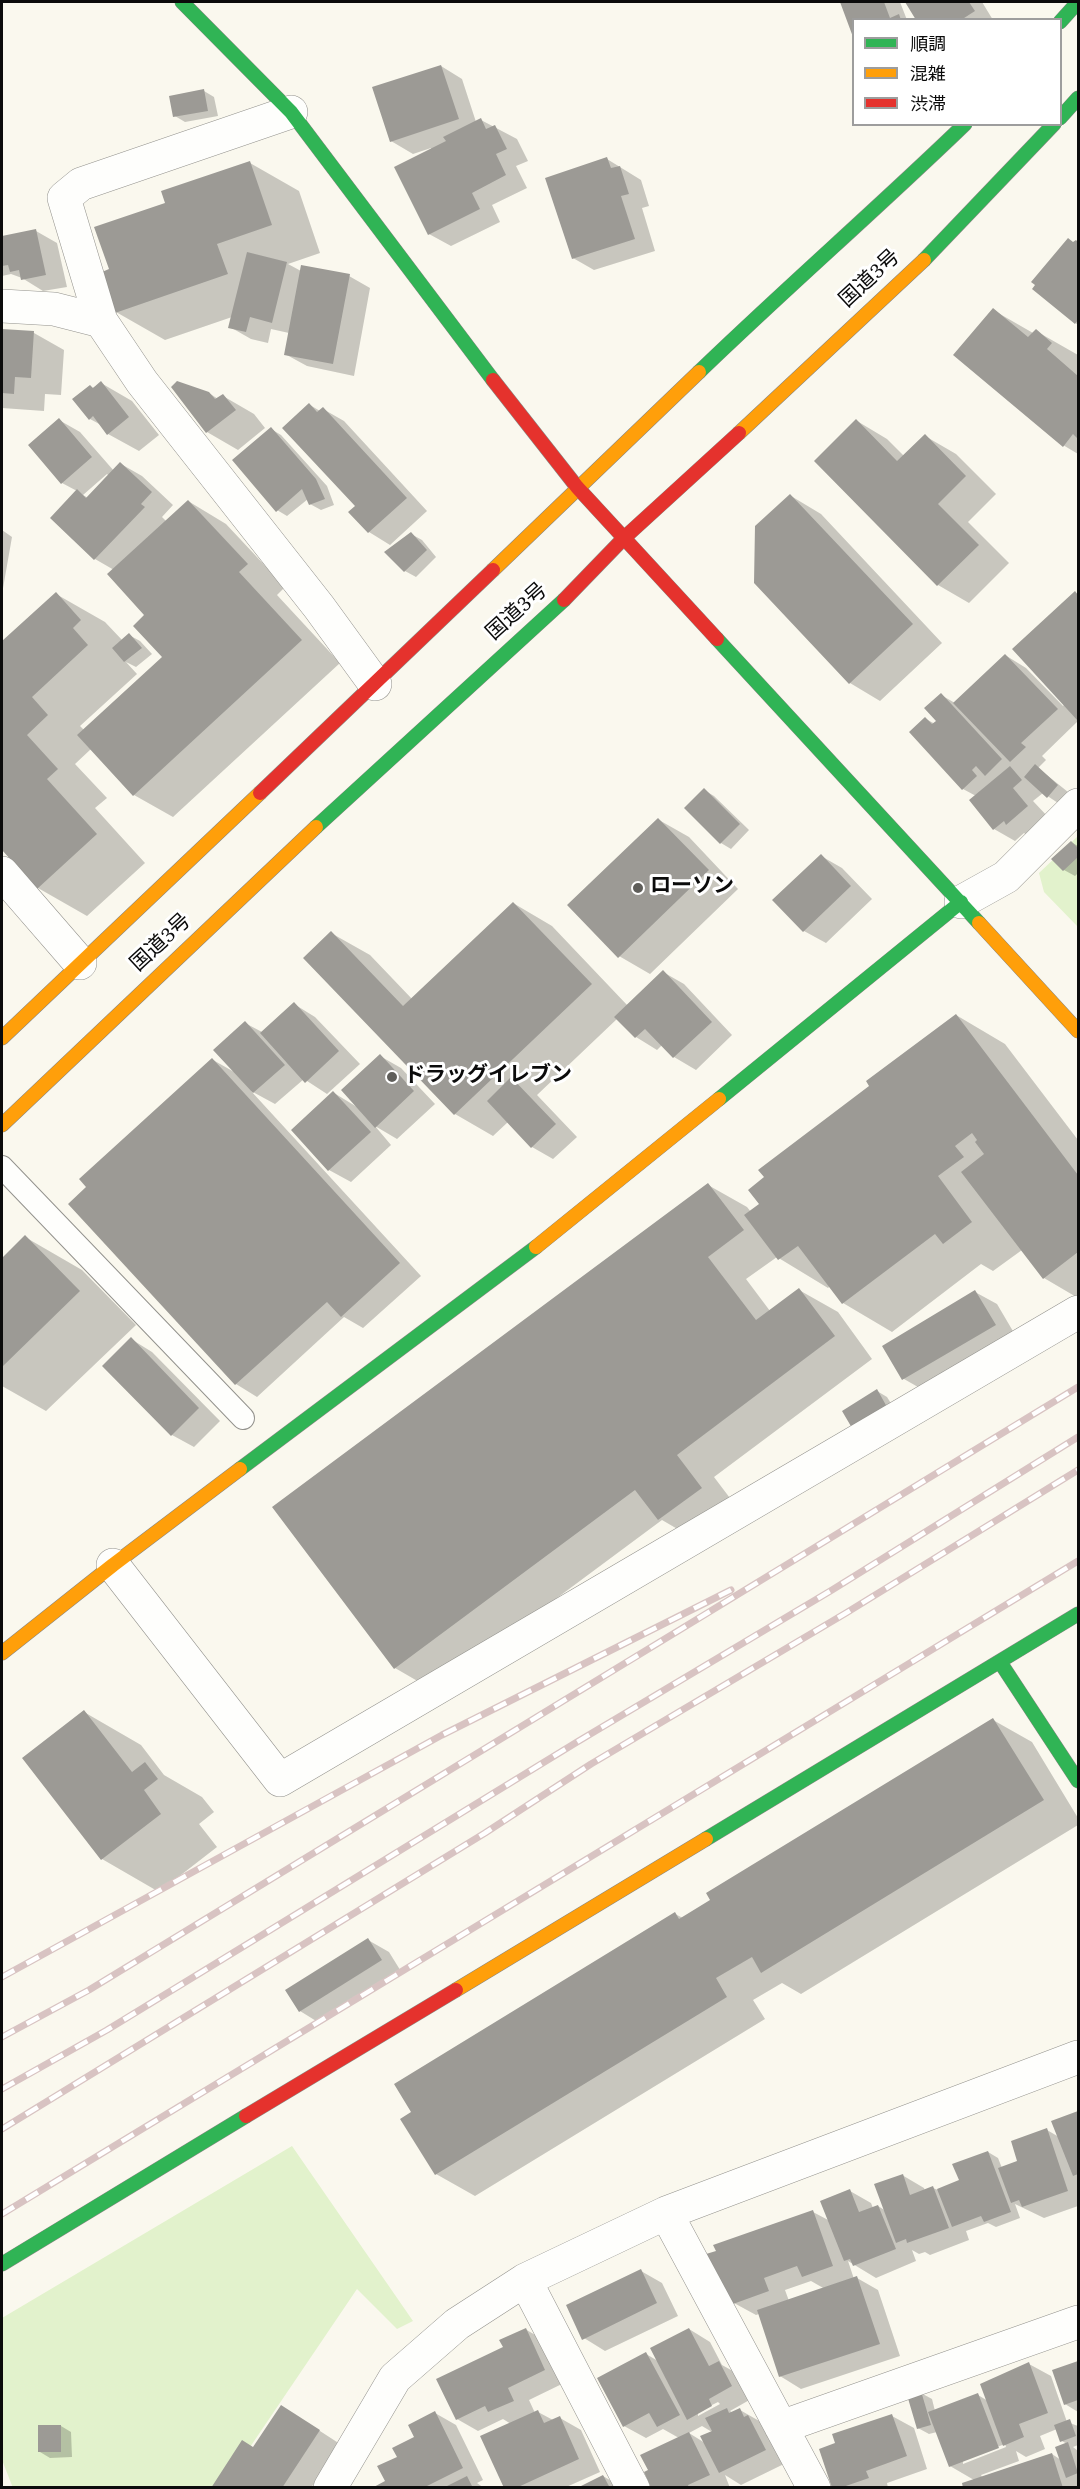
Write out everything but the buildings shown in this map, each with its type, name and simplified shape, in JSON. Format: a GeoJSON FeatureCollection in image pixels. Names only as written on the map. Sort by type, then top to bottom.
{"type":"FeatureCollection","features":[{"type":"Feature","properties":{"kind":"main road"},"geometry":{"type":"LineString","coordinates":[[182,2],[291,112],[490,377],[577,487],[1078,1031]]}},
{"type":"Feature","properties":{"kind":"main road"},"geometry":{"type":"LineString","coordinates":[[1062,20],[1078,2]]}},
{"type":"Feature","properties":{"kind":"main road"},"geometry":{"type":"LineString","coordinates":[[1062,116],[1078,98]]}},
{"type":"Feature","properties":{"kind":"main road","name":"国道3号"},"geometry":{"type":"LineString","coordinates":[[2,1038],[375,684],[762,310],[964,126]]}},
{"type":"Feature","properties":{"kind":"main road","name":"国道3号"},"geometry":{"type":"LineString","coordinates":[[2,1125],[379,768],[566,598],[624,538],[937,247],[1052,126]]}},
{"type":"Feature","properties":{"kind":"main road"},"geometry":{"type":"LineString","coordinates":[[2,1653],[113,1565],[555,1233],[961,902]]}},
{"type":"Feature","properties":{"kind":"main road"},"geometry":{"type":"LineString","coordinates":[[2,2264],[1078,1614]]}},
{"type":"Feature","properties":{"kind":"main road"},"geometry":{"type":"LineString","coordinates":[[1000,1662],[1078,1781]]}},
{"type":"Feature","properties":{"kind":"street"},"geometry":{"type":"LineString","coordinates":[[291,112],[81,184],[64,198],[101,321],[142,382],[319,607],[375,684]]}},
{"type":"Feature","properties":{"kind":"street"},"geometry":{"type":"LineString","coordinates":[[2,306],[54,309],[101,321]]}},
{"type":"Feature","properties":{"kind":"street"},"geometry":{"type":"LineString","coordinates":[[961,902],[1006,877],[1078,805]]}},
{"type":"Feature","properties":{"kind":"street"},"geometry":{"type":"LineString","coordinates":[[2,873],[80,963]]}},
{"type":"Feature","properties":{"kind":"street"},"geometry":{"type":"LineString","coordinates":[[113,1565],[280,1780],[1078,1312]]}},
{"type":"Feature","properties":{"kind":"street"},"geometry":{"type":"LineString","coordinates":[[330,2487],[395,2378],[458,2324],[525,2280],[666,2213],[1078,2057]]}},
{"type":"Feature","properties":{"kind":"street"},"geometry":{"type":"LineString","coordinates":[[666,2213],[814,2487]]}},
{"type":"Feature","properties":{"kind":"street"},"geometry":{"type":"LineString","coordinates":[[525,2280],[633,2487]]}},
{"type":"Feature","properties":{"kind":"street"},"geometry":{"type":"LineString","coordinates":[[781,2427],[1078,2322]]}},
{"type":"Feature","properties":{"kind":"lane"},"geometry":{"type":"LineString","coordinates":[[2,1167],[243,1418]]}},
{"type":"Feature","properties":{"kind":"green space"},"geometry":{"type":"Polygon","coordinates":[[[1078,836],[1078,927],[1044,892],[1039,873],[1078,836]]]}},
{"type":"Feature","properties":{"kind":"green space"},"geometry":{"type":"Polygon","coordinates":[[[292,2146],[413,2321],[397,2329],[357,2289],[223,2487],[13,2488],[2,2460],[2,2318],[292,2146]]]}},
{"type":"Feature","properties":{"kind":"railway"},"geometry":{"type":"LineString","coordinates":[[2,2037],[89,1990],[1078,1387]]}},
{"type":"Feature","properties":{"kind":"railway"},"geometry":{"type":"LineString","coordinates":[[2,2089],[107,2030],[577,1742],[832,1590],[1078,1437]]}},
{"type":"Feature","properties":{"kind":"railway"},"geometry":{"type":"LineString","coordinates":[[2,2129],[485,1833],[591,1764],[846,1613],[1078,1470]]}},
{"type":"Feature","properties":{"kind":"railway"},"geometry":{"type":"LineString","coordinates":[[2,2214],[1078,1561]]}},
{"type":"Feature","properties":{"kind":"railway"},"geometry":{"type":"LineString","coordinates":[[2,1977],[442,1735],[731,1590]]}},
{"type":"Feature","properties":{"kind":"traffic: fast"},"geometry":{"type":"LineString","coordinates":[[182,2],[291,112],[493,380]]}},
{"type":"Feature","properties":{"kind":"traffic: fast"},"geometry":{"type":"LineString","coordinates":[[1062,20],[1078,2]]}},
{"type":"Feature","properties":{"kind":"traffic: fast"},"geometry":{"type":"LineString","coordinates":[[1062,116],[1078,98]]}},
{"type":"Feature","properties":{"kind":"traffic: fast"},"geometry":{"type":"LineString","coordinates":[[699,372],[963,126]]}},
{"type":"Feature","properties":{"kind":"traffic: fast"},"geometry":{"type":"LineString","coordinates":[[924,260],[1052,126]]}},
{"type":"Feature","properties":{"kind":"traffic: fast"},"geometry":{"type":"LineString","coordinates":[[316,827],[564,600]]}},
{"type":"Feature","properties":{"kind":"traffic: fast"},"geometry":{"type":"LineString","coordinates":[[717,639],[979,923]]}},
{"type":"Feature","properties":{"kind":"traffic: fast"},"geometry":{"type":"LineString","coordinates":[[719,1099],[961,902]]}},
{"type":"Feature","properties":{"kind":"traffic: fast"},"geometry":{"type":"LineString","coordinates":[[240,1469],[536,1247]]}},
{"type":"Feature","properties":{"kind":"traffic: fast"},"geometry":{"type":"LineString","coordinates":[[706,1839],[1078,1614]]}},
{"type":"Feature","properties":{"kind":"traffic: fast"},"geometry":{"type":"LineString","coordinates":[[1000,1662],[1078,1781]]}},
{"type":"Feature","properties":{"kind":"traffic: fast"},"geometry":{"type":"LineString","coordinates":[[2,2264],[246,2116]]}},
{"type":"Feature","properties":{"kind":"traffic: slow"},"geometry":{"type":"LineString","coordinates":[[739,433],[924,260]]}},
{"type":"Feature","properties":{"kind":"traffic: slow"},"geometry":{"type":"LineString","coordinates":[[493,570],[699,372]]}},
{"type":"Feature","properties":{"kind":"traffic: slow"},"geometry":{"type":"LineString","coordinates":[[2,1038],[260,793]]}},
{"type":"Feature","properties":{"kind":"traffic: slow"},"geometry":{"type":"LineString","coordinates":[[2,1125],[316,827]]}},
{"type":"Feature","properties":{"kind":"traffic: slow"},"geometry":{"type":"LineString","coordinates":[[979,923],[1078,1031]]}},
{"type":"Feature","properties":{"kind":"traffic: slow"},"geometry":{"type":"LineString","coordinates":[[536,1247],[719,1099]]}},
{"type":"Feature","properties":{"kind":"traffic: slow"},"geometry":{"type":"LineString","coordinates":[[2,1653],[240,1469]]}},
{"type":"Feature","properties":{"kind":"traffic: slow"},"geometry":{"type":"LineString","coordinates":[[456,1990],[706,1839]]}},
{"type":"Feature","properties":{"kind":"traffic: jam"},"geometry":{"type":"LineString","coordinates":[[493,380],[577,487],[717,639]]}},
{"type":"Feature","properties":{"kind":"traffic: jam"},"geometry":{"type":"LineString","coordinates":[[564,600],[624,538],[739,433]]}},
{"type":"Feature","properties":{"kind":"traffic: jam"},"geometry":{"type":"LineString","coordinates":[[260,793],[493,570]]}},
{"type":"Feature","properties":{"kind":"traffic: jam"},"geometry":{"type":"LineString","coordinates":[[246,2116],[456,1990]]}},
{"type":"Feature","properties":{"kind":"place","name":"ローソン"},"geometry":{"type":"Point","coordinates":[638,888]}},
{"type":"Feature","properties":{"kind":"place","name":"ドラッグイレブン"},"geometry":{"type":"Point","coordinates":[392,1077]}}]}
